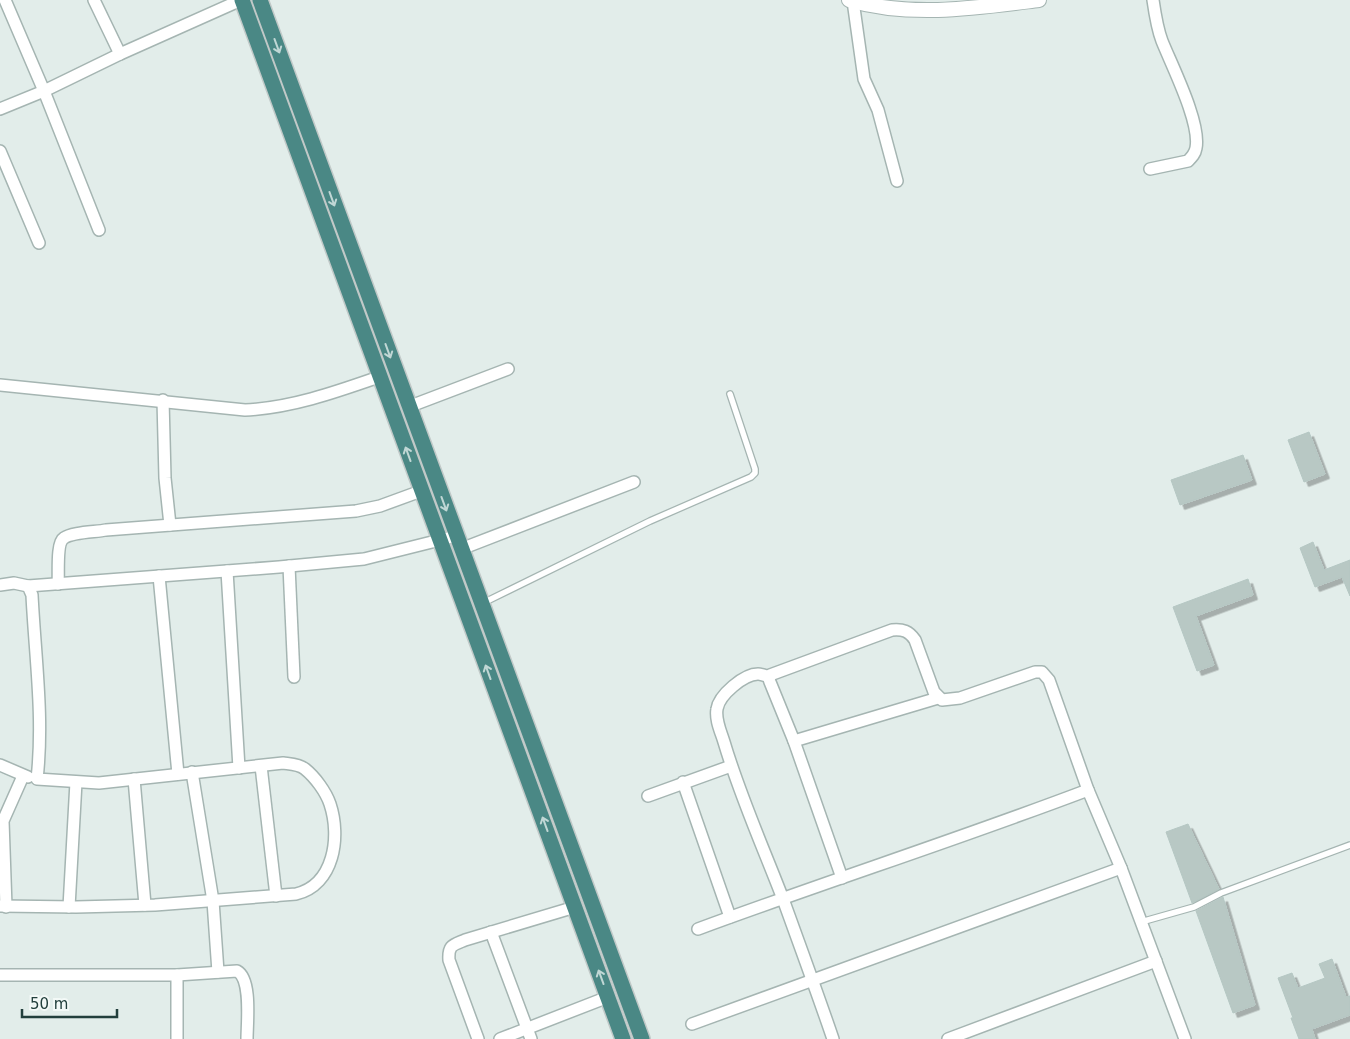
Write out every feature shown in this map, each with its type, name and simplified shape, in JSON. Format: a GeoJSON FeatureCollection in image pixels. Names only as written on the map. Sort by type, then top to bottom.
{"type":"FeatureCollection","features":[{"type":"Feature","properties":{"kind":"highway"},"geometry":{"type":"LineString","coordinates":[[242,0],[623,1039]]}},
{"type":"Feature","properties":{"kind":"highway"},"geometry":{"type":"LineString","coordinates":[[260,0],[408,407],[642,1039]]}},
{"type":"Feature","properties":{"kind":"street"},"geometry":{"type":"LineString","coordinates":[[5,0],[44,91],[99,230]]}},
{"type":"Feature","properties":{"kind":"street"},"geometry":{"type":"LineString","coordinates":[[94,0],[120,54]]}},
{"type":"Feature","properties":{"kind":"street"},"geometry":{"type":"LineString","coordinates":[[0,109],[44,91],[120,54],[242,0]]}},
{"type":"Feature","properties":{"kind":"street"},"geometry":{"type":"LineString","coordinates":[[897,180],[878,110],[864,79],[851,1],[877,6],[919,10],[947,5],[1039,0]]}},
{"type":"Feature","properties":{"kind":"street"},"geometry":{"type":"LineString","coordinates":[[1150,169],[1188,161],[1196,148],[1188,106],[1158,30],[1153,0]]}},
{"type":"Feature","properties":{"kind":"street"},"geometry":{"type":"LineString","coordinates":[[0,151],[39,243]]}},
{"type":"Feature","properties":{"kind":"street"},"geometry":{"type":"LineString","coordinates":[[408,407],[508,368]]}},
{"type":"Feature","properties":{"kind":"street"},"geometry":{"type":"LineString","coordinates":[[0,385],[163,400],[245,410],[270,408],[335,392],[379,377]]}},
{"type":"Feature","properties":{"kind":"street"},"geometry":{"type":"LineString","coordinates":[[163,400],[165,478],[170,525]]}},
{"type":"Feature","properties":{"kind":"street"},"geometry":{"type":"LineString","coordinates":[[0,585],[14,583],[28,586],[58,584],[364,559],[439,540],[458,542],[634,482]]}},
{"type":"Feature","properties":{"kind":"street"},"geometry":{"type":"LineString","coordinates":[[58,584],[60,545],[64,538],[71,535],[106,530],[356,511],[380,506],[421,491]]}},
{"type":"Feature","properties":{"kind":"street"},"geometry":{"type":"LineString","coordinates":[[289,566],[294,677]]}},
{"type":"Feature","properties":{"kind":"street"},"geometry":{"type":"LineString","coordinates":[[227,571],[239,768]]}},
{"type":"Feature","properties":{"kind":"street"},"geometry":{"type":"LineString","coordinates":[[160,576],[178,774]]}},
{"type":"Feature","properties":{"kind":"street"},"geometry":{"type":"LineString","coordinates":[[28,586],[32,595],[40,723],[37,779]]}},
{"type":"Feature","properties":{"kind":"street"},"geometry":{"type":"LineString","coordinates":[[769,677],[892,630],[901,629],[909,633],[915,640],[934,692],[942,700],[960,698],[1035,672],[1042,672],[1049,680],[1088,790],[1121,868],[1185,1039]]}},
{"type":"Feature","properties":{"kind":"street"},"geometry":{"type":"LineString","coordinates":[[769,677],[760,674],[744,678],[732,687],[718,704],[716,710],[718,722],[731,766],[783,898],[833,1039]]}},
{"type":"Feature","properties":{"kind":"street"},"geometry":{"type":"LineString","coordinates":[[769,677],[794,741],[842,878]]}},
{"type":"Feature","properties":{"kind":"street"},"geometry":{"type":"LineString","coordinates":[[794,741],[938,698]]}},
{"type":"Feature","properties":{"kind":"street"},"geometry":{"type":"LineString","coordinates":[[0,765],[23,776],[37,779],[99,783],[283,763],[294,764],[306,769],[326,794],[334,815],[334,850],[330,865],[324,874],[310,890],[304,892],[276,896],[145,905],[3,907],[3,821],[23,776]]}},
{"type":"Feature","properties":{"kind":"street"},"geometry":{"type":"LineString","coordinates":[[262,766],[276,896]]}},
{"type":"Feature","properties":{"kind":"street"},"geometry":{"type":"LineString","coordinates":[[648,796],[731,766]]}},
{"type":"Feature","properties":{"kind":"street"},"geometry":{"type":"LineString","coordinates":[[192,772],[213,901],[218,972]]}},
{"type":"Feature","properties":{"kind":"street"},"geometry":{"type":"LineString","coordinates":[[134,779],[145,905]]}},
{"type":"Feature","properties":{"kind":"street"},"geometry":{"type":"LineString","coordinates":[[69,907],[76,782]]}},
{"type":"Feature","properties":{"kind":"street"},"geometry":{"type":"LineString","coordinates":[[683,782],[730,917]]}},
{"type":"Feature","properties":{"kind":"street"},"geometry":{"type":"LineString","coordinates":[[698,929],[985,829],[1088,790]]}},
{"type":"Feature","properties":{"kind":"street"},"geometry":{"type":"LineString","coordinates":[[692,1024],[1121,868]]}},
{"type":"Feature","properties":{"kind":"street"},"geometry":{"type":"LineString","coordinates":[[478,1039],[449,960],[448,951],[454,944],[576,907]]}},
{"type":"Feature","properties":{"kind":"street"},"geometry":{"type":"LineString","coordinates":[[491,932],[529,1034]]}},
{"type":"Feature","properties":{"kind":"street"},"geometry":{"type":"LineString","coordinates":[[948,1039],[1156,961]]}},
{"type":"Feature","properties":{"kind":"street"},"geometry":{"type":"LineString","coordinates":[[0,975],[177,975],[237,971],[244,978],[248,1000],[248,1039]]}},
{"type":"Feature","properties":{"kind":"street"},"geometry":{"type":"LineString","coordinates":[[177,975],[177,1039]]}},
{"type":"Feature","properties":{"kind":"street"},"geometry":{"type":"LineString","coordinates":[[500,1039],[529,1034],[608,997]]}},
{"type":"Feature","properties":{"kind":"lane"},"geometry":{"type":"LineString","coordinates":[[481,604],[650,521],[751,477],[755,473],[755,469],[730,394]]}},
{"type":"Feature","properties":{"kind":"lane"},"geometry":{"type":"LineString","coordinates":[[1141,922],[1194,907],[1221,893],[1350,845]]}},
{"type":"Feature","properties":{"kind":"building"},"geometry":{"type":"Polygon","coordinates":[[[1309,432],[1325,474],[1304,482],[1288,440],[1309,432]]]}},
{"type":"Feature","properties":{"kind":"building"},"geometry":{"type":"Polygon","coordinates":[[[1243,455],[1252,480],[1180,505],[1171,480],[1243,455]]]}},
{"type":"Feature","properties":{"kind":"building"},"geometry":{"type":"Polygon","coordinates":[[[1313,542],[1324,570],[1350,560],[1350,596],[1342,577],[1315,587],[1300,548],[1313,542]]]}},
{"type":"Feature","properties":{"kind":"building"},"geometry":{"type":"Polygon","coordinates":[[[1248,579],[1253,595],[1196,616],[1214,665],[1197,671],[1173,607],[1248,579]]]}},
{"type":"Feature","properties":{"kind":"building"},"geometry":{"type":"Polygon","coordinates":[[[1188,824],[1219,889],[1192,903],[1166,832],[1188,824]]]}},
{"type":"Feature","properties":{"kind":"building"},"geometry":{"type":"Polygon","coordinates":[[[1223,897],[1255,1005],[1233,1013],[1196,911],[1223,897]]]}},
{"type":"Feature","properties":{"kind":"building"},"geometry":{"type":"Polygon","coordinates":[[[1332,959],[1346,997],[1350,996],[1350,1015],[1312,1029],[1315,1039],[1299,1039],[1278,978],[1292,973],[1298,988],[1325,978],[1319,964],[1332,959]]]}}]}
